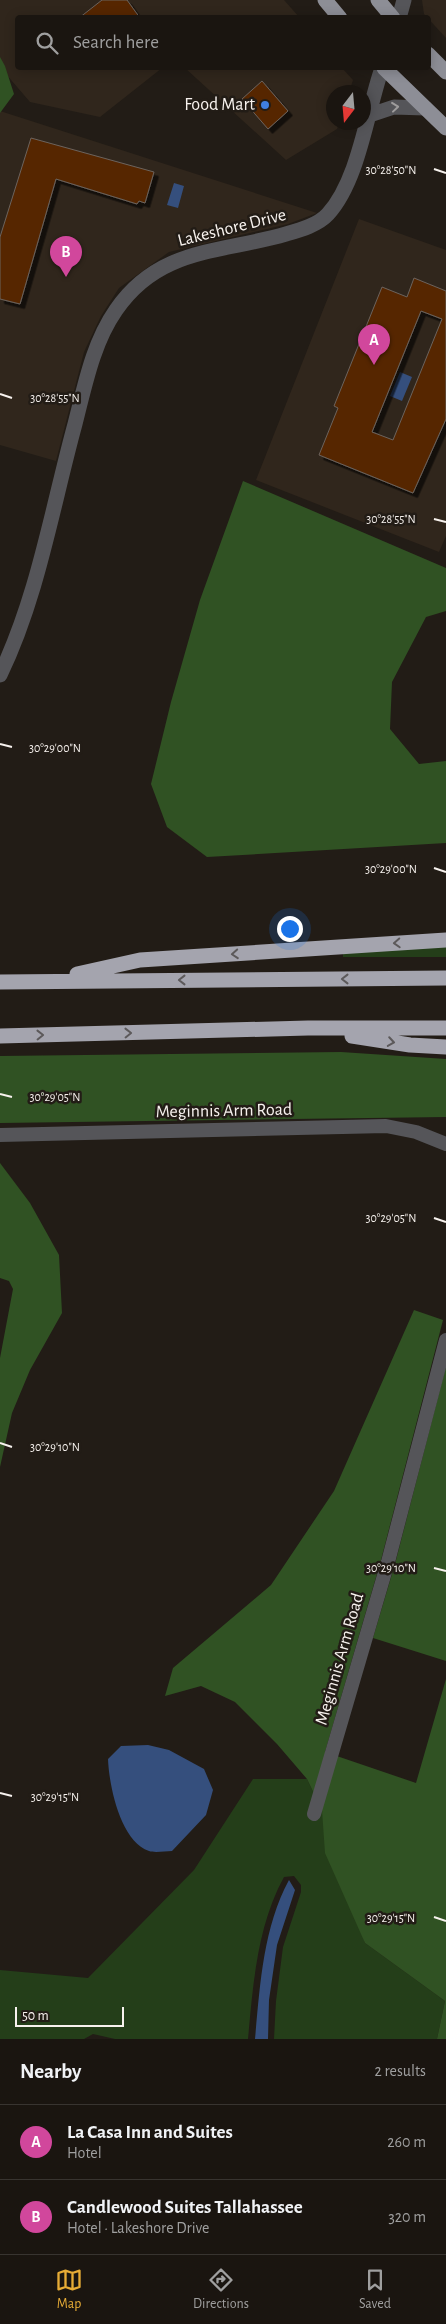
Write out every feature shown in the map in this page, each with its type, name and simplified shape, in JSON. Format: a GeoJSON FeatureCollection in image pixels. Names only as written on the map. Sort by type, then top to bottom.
{"type":"FeatureCollection","features":[{"type":"Feature","properties":{"kind":"highway"},"geometry":{"type":"LineString","coordinates":[[48,980],[140,960],[446,940]]}},
{"type":"Feature","properties":{"kind":"highway"},"geometry":{"type":"LineString","coordinates":[[0,982],[48,980],[446,978]]}},
{"type":"Feature","properties":{"kind":"highway"},"geometry":{"type":"LineString","coordinates":[[308,1028],[410,1045],[446,1047]]}},
{"type":"Feature","properties":{"kind":"highway"},"geometry":{"type":"LineString","coordinates":[[0,1036],[308,1028],[446,1028]]}},
{"type":"Feature","properties":{"kind":"main road"},"geometry":{"type":"LineString","coordinates":[[325,0],[338,15]]}},
{"type":"Feature","properties":{"kind":"main road"},"geometry":{"type":"LineString","coordinates":[[378,0],[390,15]]}},
{"type":"Feature","properties":{"kind":"main road"},"geometry":{"type":"LineString","coordinates":[[431,57],[446,72]]}},
{"type":"Feature","properties":{"kind":"main road"},"geometry":{"type":"LineString","coordinates":[[385,70],[446,128]]}},
{"type":"Feature","properties":{"kind":"street"},"geometry":{"type":"LineString","coordinates":[[400,15],[404,0]]}},
{"type":"Feature","properties":{"kind":"street","name":"Lakeshore Drive"},"geometry":{"type":"LineString","coordinates":[[371,104],[382,70]]}},
{"type":"Feature","properties":{"kind":"street"},"geometry":{"type":"LineString","coordinates":[[371,115],[394,107],[425,108]]}},
{"type":"Feature","properties":{"kind":"street","name":"Lakeshore Drive"},"geometry":{"type":"LineString","coordinates":[[0,675],[22,624],[40,567],[52,509],[96,347],[115,310],[140,282],[178,258],[267,240],[300,230],[327,216],[345,188],[363,130]]}},
{"type":"Feature","properties":{"kind":"street","name":"Meginnis Arm Road"},"geometry":{"type":"LineString","coordinates":[[0,1135],[386,1126],[416,1132],[446,1144]]}},
{"type":"Feature","properties":{"kind":"street","name":"Meginnis Arm Road"},"geometry":{"type":"LineString","coordinates":[[314,1814],[388,1562],[446,1340]]}},
{"type":"Feature","properties":{"kind":"shaded area"},"geometry":{"type":"Polygon","coordinates":[[[0,0],[284,0],[297,15],[15,15],[15,70],[159,70],[100,117],[30,102],[0,67],[0,0]]]}},
{"type":"Feature","properties":{"kind":"shaded area"},"geometry":{"type":"Polygon","coordinates":[[[422,0],[446,0],[446,38],[431,22],[431,15],[424,14],[422,0]]]}},
{"type":"Feature","properties":{"kind":"shaded area"},"geometry":{"type":"Polygon","coordinates":[[[187,70],[344,70],[353,80],[351,85],[326,85],[326,130],[335,130],[286,160],[187,70]]]}},
{"type":"Feature","properties":{"kind":"shaded area"},"geometry":{"type":"Polygon","coordinates":[[[0,111],[317,213],[288,224],[169,252],[119,288],[101,316],[84,352],[56,461],[0,445],[0,111]]]}},
{"type":"Feature","properties":{"kind":"shaded area"},"geometry":{"type":"Polygon","coordinates":[[[359,219],[446,250],[446,536],[439,552],[256,480],[359,219]]]}},
{"type":"Feature","properties":{"kind":"green space"},"geometry":{"type":"Polygon","coordinates":[[[0,57],[14,94],[0,113],[0,57]]]}},
{"type":"Feature","properties":{"kind":"green space"},"geometry":{"type":"Polygon","coordinates":[[[243,481],[446,568],[446,611],[426,617],[392,682],[390,729],[419,764],[446,761],[446,843],[207,857],[167,827],[151,784],[171,702],[200,600],[243,481]]]}},
{"type":"Feature","properties":{"kind":"green space"},"geometry":{"type":"Polygon","coordinates":[[[446,946],[446,957],[343,957],[343,952],[446,946]]]}},
{"type":"Feature","properties":{"kind":"green space"},"geometry":{"type":"Polygon","coordinates":[[[341,1052],[446,1059],[446,1117],[0,1123],[0,1056],[341,1052]]]}},
{"type":"Feature","properties":{"kind":"green space"},"geometry":{"type":"Polygon","coordinates":[[[0,1163],[30,1203],[59,1255],[62,1313],[30,1370],[12,1413],[0,1467],[0,1358],[13,1289],[9,1281],[0,1278],[0,1163]]]}},
{"type":"Feature","properties":{"kind":"green space"},"geometry":{"type":"Polygon","coordinates":[[[414,1310],[443,1320],[381,1560],[325,1752],[416,1783],[446,1679],[446,2039],[437,2039],[445,2001],[365,1943],[325,1853],[322,1810],[307,1779],[277,1744],[235,1702],[201,1686],[165,1696],[173,1668],[271,1585],[334,1491],[414,1310]]]}},
{"type":"Feature","properties":{"kind":"green space"},"geometry":{"type":"Polygon","coordinates":[[[446,1366],[446,1661],[373,1638],[395,1564],[446,1366]]]}},
{"type":"Feature","properties":{"kind":"green space"},"geometry":{"type":"Polygon","coordinates":[[[253,1779],[307,1779],[322,1810],[365,1943],[445,2001],[437,2039],[274,2039],[276,2001],[283,1947],[301,1892],[301,1885],[294,1876],[284,1877],[275,1896],[262,1936],[254,1977],[248,2039],[115,2039],[93,2034],[84,2039],[0,2039],[0,1970],[88,1978],[194,1870],[253,1779]]]}},
{"type":"Feature","properties":{"kind":"water"},"geometry":{"type":"Polygon","coordinates":[[[174,183],[184,186],[178,208],[167,205],[174,183]]]}},
{"type":"Feature","properties":{"kind":"water"},"geometry":{"type":"Polygon","coordinates":[[[400,372],[412,377],[402,401],[390,396],[400,372]]]}},
{"type":"Feature","properties":{"kind":"water"},"geometry":{"type":"Polygon","coordinates":[[[148,1745],[169,1750],[204,1769],[213,1790],[206,1815],[172,1851],[151,1852],[139,1845],[130,1836],[118,1811],[114,1797],[108,1759],[121,1746],[148,1745]]]}},
{"type":"Feature","properties":{"kind":"water"},"geometry":{"type":"Polygon","coordinates":[[[289,1880],[295,1890],[277,1945],[269,2000],[268,2039],[255,2039],[261,1978],[268,1937],[280,1898],[289,1880]]]}},
{"type":"Feature","properties":{"kind":"building"},"geometry":{"type":"Polygon","coordinates":[[[102,0],[127,0],[138,15],[83,15],[102,0]]]}},
{"type":"Feature","properties":{"kind":"building","name":"Food Mart"},"geometry":{"type":"Polygon","coordinates":[[[262,81],[288,111],[268,129],[242,99],[262,81]]]}},
{"type":"Feature","properties":{"kind":"building"},"geometry":{"type":"Polygon","coordinates":[[[31,138],[154,172],[145,203],[139,201],[137,204],[56,179],[20,304],[0,299],[0,237],[31,138]]]}},
{"type":"Feature","properties":{"kind":"building"},"geometry":{"type":"Polygon","coordinates":[[[414,278],[446,291],[446,419],[413,493],[319,455],[338,408],[334,406],[382,287],[407,297],[414,278]],[[421,311],[372,432],[393,440],[442,319],[421,311]]]}},
{"type":"Feature","properties":{"kind":"place","name":"Food Mart"},"geometry":{"type":"Point","coordinates":[265,105]}},
{"type":"Feature","properties":{"kind":"place","name":"Candlewood Suites Tallahassee"},"geometry":{"type":"Point","coordinates":[66,277]}},
{"type":"Feature","properties":{"kind":"place","name":"La Casa Inn and Suites"},"geometry":{"type":"Point","coordinates":[374,365]}}]}
